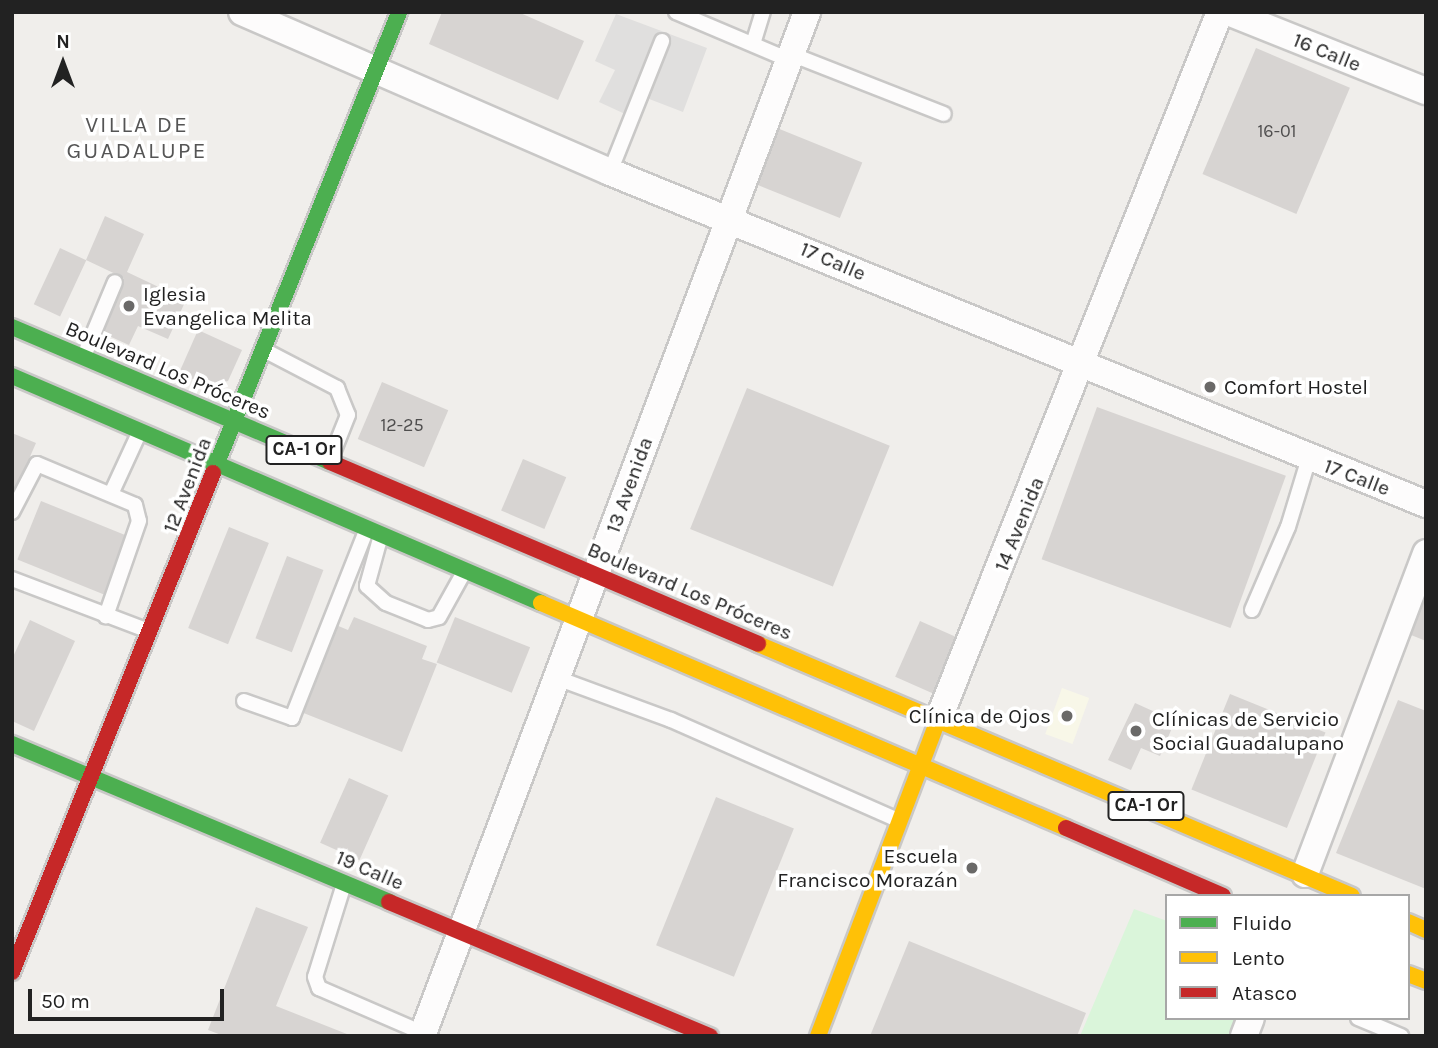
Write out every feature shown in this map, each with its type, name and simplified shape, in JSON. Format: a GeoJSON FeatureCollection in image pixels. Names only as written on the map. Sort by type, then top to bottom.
{"type":"FeatureCollection","features":[{"type":"Feature","properties":{"kind":"main road","name":"12 Avenida"},"geometry":{"type":"LineString","coordinates":[[12,972],[219,464],[261,349],[400,12]]}},
{"type":"Feature","properties":{"kind":"main road","name":"Boulevard Los Próceres"},"geometry":{"type":"LineString","coordinates":[[12,327],[939,718],[1348,894]]}},
{"type":"Feature","properties":{"kind":"main road","name":"CA-1 Or"},"geometry":{"type":"LineString","coordinates":[[12,376],[922,763],[1218,894]]}},
{"type":"Feature","properties":{"kind":"main road","name":"14 Avenida"},"geometry":{"type":"LineString","coordinates":[[818,1036],[939,718]]}},
{"type":"Feature","properties":{"kind":"main road","name":"19 Calle"},"geometry":{"type":"LineString","coordinates":[[12,744],[710,1036]]}},
{"type":"Feature","properties":{"kind":"main road"},"geometry":{"type":"LineString","coordinates":[[1410,923],[1426,930]]}},
{"type":"Feature","properties":{"kind":"street","name":"17 Calle"},"geometry":{"type":"LineString","coordinates":[[242,12],[610,172],[727,217],[1084,366],[1426,503]]}},
{"type":"Feature","properties":{"kind":"street","name":"13 Avenida"},"geometry":{"type":"LineString","coordinates":[[422,1035],[464,933],[727,217],[807,12]]}},
{"type":"Feature","properties":{"kind":"street","name":"14 Avenida"},"geometry":{"type":"LineString","coordinates":[[939,718],[1084,366],[1220,12]]}},
{"type":"Feature","properties":{"kind":"street","name":"16 Calle"},"geometry":{"type":"LineString","coordinates":[[1228,12],[1426,91]]}},
{"type":"Feature","properties":{"kind":"street"},"geometry":{"type":"LineString","coordinates":[[1304,874],[1426,553]]}},
{"type":"Feature","properties":{"kind":"lane"},"geometry":{"type":"LineString","coordinates":[[676,12],[753,44],[944,114]]}},
{"type":"Feature","properties":{"kind":"lane"},"geometry":{"type":"LineString","coordinates":[[753,44],[763,12]]}},
{"type":"Feature","properties":{"kind":"lane"},"geometry":{"type":"LineString","coordinates":[[610,172],[662,40]]}},
{"type":"Feature","properties":{"kind":"lane"},"geometry":{"type":"LineString","coordinates":[[83,357],[115,282]]}},
{"type":"Feature","properties":{"kind":"lane"},"geometry":{"type":"LineString","coordinates":[[261,349],[337,388],[348,415],[329,461]]}},
{"type":"Feature","properties":{"kind":"lane"},"geometry":{"type":"LineString","coordinates":[[111,494],[140,430]]}},
{"type":"Feature","properties":{"kind":"lane"},"geometry":{"type":"LineString","coordinates":[[1252,610],[1288,527],[1309,458]]}},
{"type":"Feature","properties":{"kind":"lane"},"geometry":{"type":"LineString","coordinates":[[12,512],[37,464],[135,505],[139,521],[106,616]]}},
{"type":"Feature","properties":{"kind":"lane"},"geometry":{"type":"LineString","coordinates":[[374,531],[367,586],[397,607],[428,620],[439,617],[466,568]]}},
{"type":"Feature","properties":{"kind":"lane"},"geometry":{"type":"LineString","coordinates":[[244,701],[292,718],[374,531]]}},
{"type":"Feature","properties":{"kind":"lane"},"geometry":{"type":"LineString","coordinates":[[12,579],[150,632]]}},
{"type":"Feature","properties":{"kind":"lane"},"geometry":{"type":"LineString","coordinates":[[557,678],[671,720],[900,821]]}},
{"type":"Feature","properties":{"kind":"lane"},"geometry":{"type":"LineString","coordinates":[[344,883],[314,977],[319,988],[422,1035]]}},
{"type":"Feature","properties":{"kind":"lane"},"geometry":{"type":"LineString","coordinates":[[1363,1020],[1401,1036]]}},
{"type":"Feature","properties":{"kind":"shaded area"},"geometry":{"type":"Polygon","coordinates":[[[616,14],[707,48],[683,112],[644,97],[622,150],[612,147],[625,114],[599,102],[615,70],[595,61],[616,14]]]}},
{"type":"Feature","properties":{"kind":"shaded area","name":"Clínica de Ojos"},"geometry":{"type":"Polygon","coordinates":[[[1062,688],[1089,698],[1072,744],[1045,734],[1062,688]]]}},
{"type":"Feature","properties":{"kind":"green space"},"geometry":{"type":"Polygon","coordinates":[[[1134,909],[1165,920],[1165,1020],[1248,1020],[1242,1036],[1080,1036],[1134,909]]]}},
{"type":"Feature","properties":{"kind":"building"},"geometry":{"type":"Polygon","coordinates":[[[442,12],[518,12],[584,41],[558,100],[429,44],[442,12]]]}},
{"type":"Feature","properties":{"kind":"building"},"geometry":{"type":"Polygon","coordinates":[[[1256,48],[1350,88],[1296,214],[1202,174],[1256,48]]]}},
{"type":"Feature","properties":{"kind":"building"},"geometry":{"type":"Polygon","coordinates":[[[777,128],[862,162],[840,218],[755,184],[777,128]]]}},
{"type":"Feature","properties":{"kind":"building"},"geometry":{"type":"Polygon","coordinates":[[[105,216],[144,234],[127,272],[186,300],[168,339],[138,326],[129,345],[98,331],[124,278],[86,260],[105,216]]]}},
{"type":"Feature","properties":{"kind":"building"},"geometry":{"type":"Polygon","coordinates":[[[60,248],[86,260],[60,316],[34,304],[60,248]]]}},
{"type":"Feature","properties":{"kind":"building"},"geometry":{"type":"Polygon","coordinates":[[[198,330],[242,350],[228,381],[209,386],[179,373],[198,330]]]}},
{"type":"Feature","properties":{"kind":"building"},"geometry":{"type":"Polygon","coordinates":[[[382,382],[448,410],[424,467],[358,439],[382,382]]]}},
{"type":"Feature","properties":{"kind":"building"},"geometry":{"type":"Polygon","coordinates":[[[747,388],[890,446],[833,587],[690,529],[747,388]]]}},
{"type":"Feature","properties":{"kind":"building"},"geometry":{"type":"Polygon","coordinates":[[[1097,407],[1286,476],[1230,628],[1042,559],[1097,407]]]}},
{"type":"Feature","properties":{"kind":"building"},"geometry":{"type":"Polygon","coordinates":[[[12,433],[36,443],[12,498],[12,433]]]}},
{"type":"Feature","properties":{"kind":"building"},"geometry":{"type":"Polygon","coordinates":[[[523,459],[566,477],[544,529],[501,511],[523,459]]]}},
{"type":"Feature","properties":{"kind":"building"},"geometry":{"type":"Polygon","coordinates":[[[41,501],[128,536],[105,595],[17,559],[41,501]]]}},
{"type":"Feature","properties":{"kind":"building"},"geometry":{"type":"Polygon","coordinates":[[[229,527],[269,543],[228,644],[188,628],[229,527]]]}},
{"type":"Feature","properties":{"kind":"building"},"geometry":{"type":"Polygon","coordinates":[[[287,556],[323,570],[292,652],[255,638],[287,556]]]}},
{"type":"Feature","properties":{"kind":"building"},"geometry":{"type":"Polygon","coordinates":[[[1426,584],[1426,641],[1406,633],[1426,584]]]}},
{"type":"Feature","properties":{"kind":"building"},"geometry":{"type":"Polygon","coordinates":[[[354,617],[427,646],[422,659],[437,664],[402,752],[301,712],[336,625],[348,630],[354,617]]]}},
{"type":"Feature","properties":{"kind":"building"},"geometry":{"type":"Polygon","coordinates":[[[455,617],[530,647],[512,693],[437,662],[455,617]]]}},
{"type":"Feature","properties":{"kind":"building"},"geometry":{"type":"Polygon","coordinates":[[[30,620],[75,641],[34,731],[12,721],[12,659],[30,620]]]}},
{"type":"Feature","properties":{"kind":"building"},"geometry":{"type":"Polygon","coordinates":[[[920,621],[963,640],[938,696],[895,677],[920,621]]]}},
{"type":"Feature","properties":{"kind":"building"},"geometry":{"type":"Polygon","coordinates":[[[1230,694],[1325,733],[1287,828],[1191,789],[1230,694]]]}},
{"type":"Feature","properties":{"kind":"building"},"geometry":{"type":"Polygon","coordinates":[[[1398,700],[1426,711],[1426,889],[1336,853],[1398,700]]]}},
{"type":"Feature","properties":{"kind":"building","name":"Clínicas de Servicio Social Guadalupano"},"geometry":{"type":"Polygon","coordinates":[[[1135,703],[1175,721],[1160,756],[1141,748],[1131,770],[1108,760],[1135,703]]]}},
{"type":"Feature","properties":{"kind":"building"},"geometry":{"type":"Polygon","coordinates":[[[349,778],[388,795],[359,860],[320,843],[349,778]]]}},
{"type":"Feature","properties":{"kind":"building"},"geometry":{"type":"Polygon","coordinates":[[[716,797],[794,828],[734,977],[656,945],[716,797]]]}},
{"type":"Feature","properties":{"kind":"building"},"geometry":{"type":"Polygon","coordinates":[[[256,907],[308,927],[276,1006],[352,1036],[224,1036],[208,1030],[256,907]]]}},
{"type":"Feature","properties":{"kind":"building"},"geometry":{"type":"Polygon","coordinates":[[[909,941],[1086,1013],[1077,1036],[870,1036],[909,941]]]}},
{"type":"Feature","properties":{"kind":"traffic: fast"},"geometry":{"type":"LineString","coordinates":[[213,473],[399,12]]}},
{"type":"Feature","properties":{"kind":"traffic: fast"},"geometry":{"type":"LineString","coordinates":[[12,327],[330,462]]}},
{"type":"Feature","properties":{"kind":"traffic: fast"},"geometry":{"type":"LineString","coordinates":[[12,376],[541,603]]}},
{"type":"Feature","properties":{"kind":"traffic: fast"},"geometry":{"type":"LineString","coordinates":[[12,744],[389,902]]}},
{"type":"Feature","properties":{"kind":"traffic: slow"},"geometry":{"type":"LineString","coordinates":[[541,603],[1066,828]]}},
{"type":"Feature","properties":{"kind":"traffic: slow"},"geometry":{"type":"LineString","coordinates":[[758,644],[1347,894]]}},
{"type":"Feature","properties":{"kind":"traffic: slow"},"geometry":{"type":"LineString","coordinates":[[818,1036],[939,718]]}},
{"type":"Feature","properties":{"kind":"traffic: slow"},"geometry":{"type":"LineString","coordinates":[[1410,923],[1426,930]]}},
{"type":"Feature","properties":{"kind":"traffic: slow"},"geometry":{"type":"LineString","coordinates":[[1410,975],[1426,981]]}},
{"type":"Feature","properties":{"kind":"traffic: jam"},"geometry":{"type":"LineString","coordinates":[[330,462],[758,644]]}},
{"type":"Feature","properties":{"kind":"traffic: jam"},"geometry":{"type":"LineString","coordinates":[[12,972],[213,473]]}},
{"type":"Feature","properties":{"kind":"traffic: jam"},"geometry":{"type":"LineString","coordinates":[[1066,828],[1218,894]]}},
{"type":"Feature","properties":{"kind":"traffic: jam"},"geometry":{"type":"LineString","coordinates":[[389,902],[710,1036]]}},
{"type":"Feature","properties":{"kind":"place","name":"Iglesia Evangelica Melita"},"geometry":{"type":"Point","coordinates":[129,306]}},
{"type":"Feature","properties":{"kind":"place","name":"Comfort Hostel"},"geometry":{"type":"Point","coordinates":[1210,387]}},
{"type":"Feature","properties":{"kind":"place","name":"Clínica de Ojos"},"geometry":{"type":"Point","coordinates":[1067,716]}},
{"type":"Feature","properties":{"kind":"place","name":"Clínicas de Servicio Social Guadalupano"},"geometry":{"type":"Point","coordinates":[1136,731]}},
{"type":"Feature","properties":{"kind":"place","name":"Escuela Francisco Morazán"},"geometry":{"type":"Point","coordinates":[972,868]}},
{"type":"Feature","properties":{"kind":"district","name":"VILLA DE GUADALUPE"},"geometry":{"type":"Point","coordinates":[137,138]}}]}
